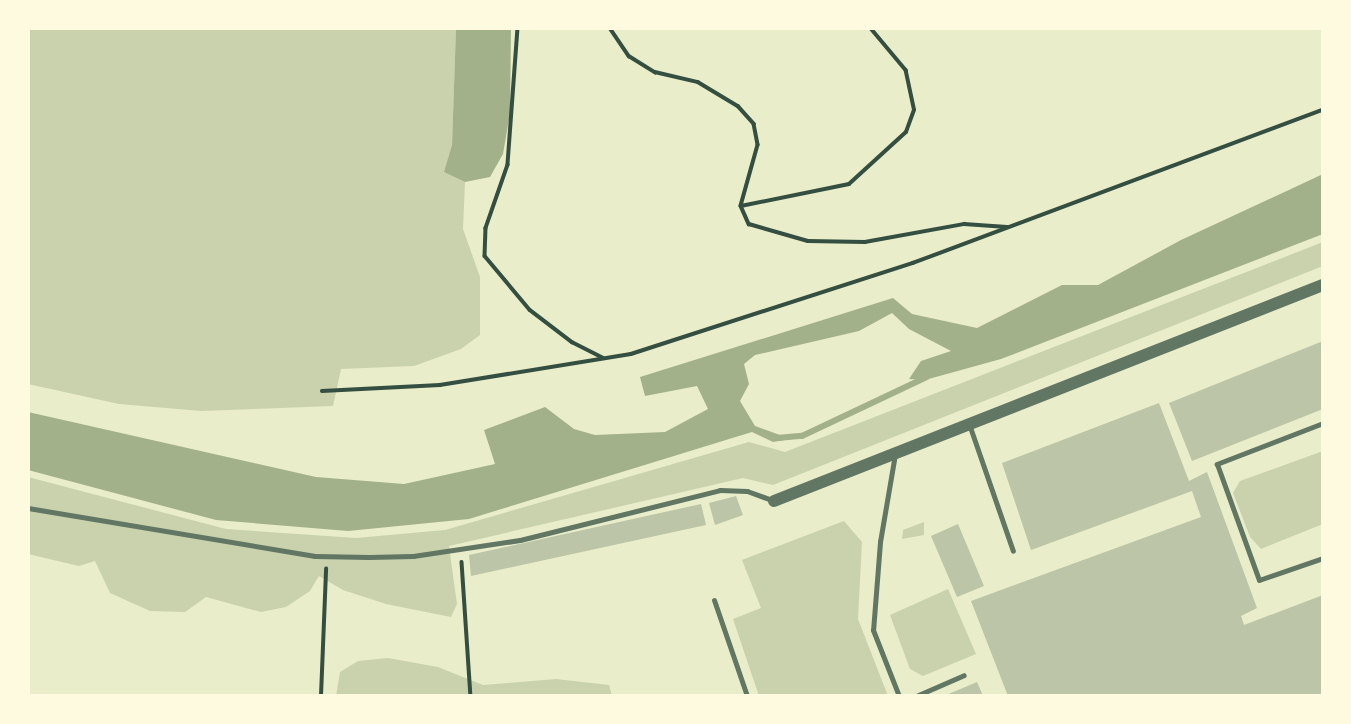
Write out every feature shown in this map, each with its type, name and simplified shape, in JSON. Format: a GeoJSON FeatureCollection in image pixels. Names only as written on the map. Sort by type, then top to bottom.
{"type":"FeatureCollection","features":[{"type":"Feature","properties":{"kind":"street"},"geometry":{"type":"LineString","coordinates":[[774,501],[1323,285]]}},
{"type":"Feature","properties":{"kind":"lane"},"geometry":{"type":"LineString","coordinates":[[1323,423],[1217,464],[1259,580],[1323,558]]}},
{"type":"Feature","properties":{"kind":"lane"},"geometry":{"type":"LineString","coordinates":[[969,425],[1013,551]]}},
{"type":"Feature","properties":{"kind":"lane"},"geometry":{"type":"LineString","coordinates":[[895,454],[880,542],[873,630],[899,696]]}},
{"type":"Feature","properties":{"kind":"lane"},"geometry":{"type":"LineString","coordinates":[[28,508],[327,556],[413,556],[520,540],[720,491],[747,491],[774,501]]}},
{"type":"Feature","properties":{"kind":"lane"},"geometry":{"type":"LineString","coordinates":[[714,600],[747,696]]}},
{"type":"Feature","properties":{"kind":"lane"},"geometry":{"type":"LineString","coordinates":[[916,696],[964,675]]}},
{"type":"Feature","properties":{"kind":"path"},"geometry":{"type":"LineString","coordinates":[[518,28],[508,165],[486,228],[485,256],[530,310],[572,342],[604,358]]}},
{"type":"Feature","properties":{"kind":"path"},"geometry":{"type":"LineString","coordinates":[[610,28],[629,56],[655,72],[698,82],[738,106],[754,124],[758,145],[741,206],[748,224],[807,241],[864,242],[964,224],[1009,228]]}},
{"type":"Feature","properties":{"kind":"path"},"geometry":{"type":"LineString","coordinates":[[741,206],[849,184],[879,161],[906,132],[914,110],[906,71],[870,28]]}},
{"type":"Feature","properties":{"kind":"path"},"geometry":{"type":"LineString","coordinates":[[322,391],[440,385],[644,350],[1009,228],[1323,110]]}},
{"type":"Feature","properties":{"kind":"path"},"geometry":{"type":"LineString","coordinates":[[460,549],[471,696]]}},
{"type":"Feature","properties":{"kind":"path"},"geometry":{"type":"LineString","coordinates":[[321,696],[327,556]]}},
{"type":"Feature","properties":{"kind":"shaded area"},"geometry":{"type":"Polygon","coordinates":[[[28,28],[456,28],[452,145],[445,172],[465,182],[463,229],[480,277],[480,335],[461,349],[414,366],[341,369],[333,406],[201,411],[119,404],[28,384],[28,28]]]}},
{"type":"Feature","properties":{"kind":"shaded area"},"geometry":{"type":"Polygon","coordinates":[[[456,28],[511,28],[510,113],[503,154],[490,177],[465,182],[444,172],[452,145],[456,28]]]}},
{"type":"Feature","properties":{"kind":"shaded area"},"geometry":{"type":"Polygon","coordinates":[[[1323,174],[1323,234],[1001,359],[925,380],[909,379],[921,361],[951,351],[909,329],[892,313],[859,331],[755,355],[744,364],[749,384],[740,401],[755,426],[791,439],[773,442],[752,432],[469,519],[348,531],[216,520],[28,470],[28,412],[316,477],[404,484],[495,464],[484,430],[545,407],[574,429],[595,435],[665,432],[708,409],[697,386],[645,396],[640,377],[893,298],[912,314],[977,328],[1062,285],[1098,285],[1181,240],[1323,174]]]}},
{"type":"Feature","properties":{"kind":"shaded area"},"geometry":{"type":"Polygon","coordinates":[[[1323,242],[1323,266],[773,485],[743,478],[449,546],[457,604],[451,617],[386,604],[343,590],[319,576],[310,591],[286,607],[261,612],[206,597],[185,612],[150,611],[110,593],[95,561],[79,566],[28,554],[28,477],[226,529],[356,538],[445,530],[749,442],[785,452],[1323,242]]]}},
{"type":"Feature","properties":{"kind":"shaded area"},"geometry":{"type":"Polygon","coordinates":[[[1323,451],[1323,524],[1261,549],[1250,537],[1233,493],[1240,481],[1323,451]]]}},
{"type":"Feature","properties":{"kind":"shaded area"},"geometry":{"type":"Polygon","coordinates":[[[844,521],[862,542],[858,619],[888,696],[759,696],[733,619],[761,608],[742,560],[844,521]]]}},
{"type":"Feature","properties":{"kind":"shaded area"},"geometry":{"type":"Polygon","coordinates":[[[924,522],[924,535],[902,539],[903,530],[924,522]]]}},
{"type":"Feature","properties":{"kind":"shaded area"},"geometry":{"type":"Polygon","coordinates":[[[948,589],[976,654],[923,676],[910,669],[890,615],[948,589]]]}},
{"type":"Feature","properties":{"kind":"shaded area"},"geometry":{"type":"Polygon","coordinates":[[[388,658],[438,667],[483,685],[556,679],[609,685],[612,696],[336,696],[340,672],[358,661],[388,658]]]}},
{"type":"Feature","properties":{"kind":"building"},"geometry":{"type":"Polygon","coordinates":[[[1323,341],[1323,409],[1192,461],[1169,403],[1323,341]]]}},
{"type":"Feature","properties":{"kind":"building"},"geometry":{"type":"Polygon","coordinates":[[[1159,403],[1189,481],[1207,472],[1257,608],[1241,616],[1244,625],[1323,595],[1323,696],[1008,696],[971,601],[1201,517],[1192,491],[1031,550],[1002,463],[1159,403]]]}},
{"type":"Feature","properties":{"kind":"building"},"geometry":{"type":"Polygon","coordinates":[[[736,496],[743,515],[715,525],[709,503],[736,496]]]}},
{"type":"Feature","properties":{"kind":"building"},"geometry":{"type":"Polygon","coordinates":[[[701,504],[706,525],[471,576],[469,555],[701,504]]]}},
{"type":"Feature","properties":{"kind":"building"},"geometry":{"type":"Polygon","coordinates":[[[958,524],[984,586],[957,597],[931,536],[958,524]]]}},
{"type":"Feature","properties":{"kind":"building"},"geometry":{"type":"Polygon","coordinates":[[[977,682],[983,696],[944,696],[977,682]]]}},
{"type":"Feature","properties":{"kind":"waterway"},"geometry":{"type":"LineString","coordinates":[[777,438],[802,436],[927,377]]}}]}
